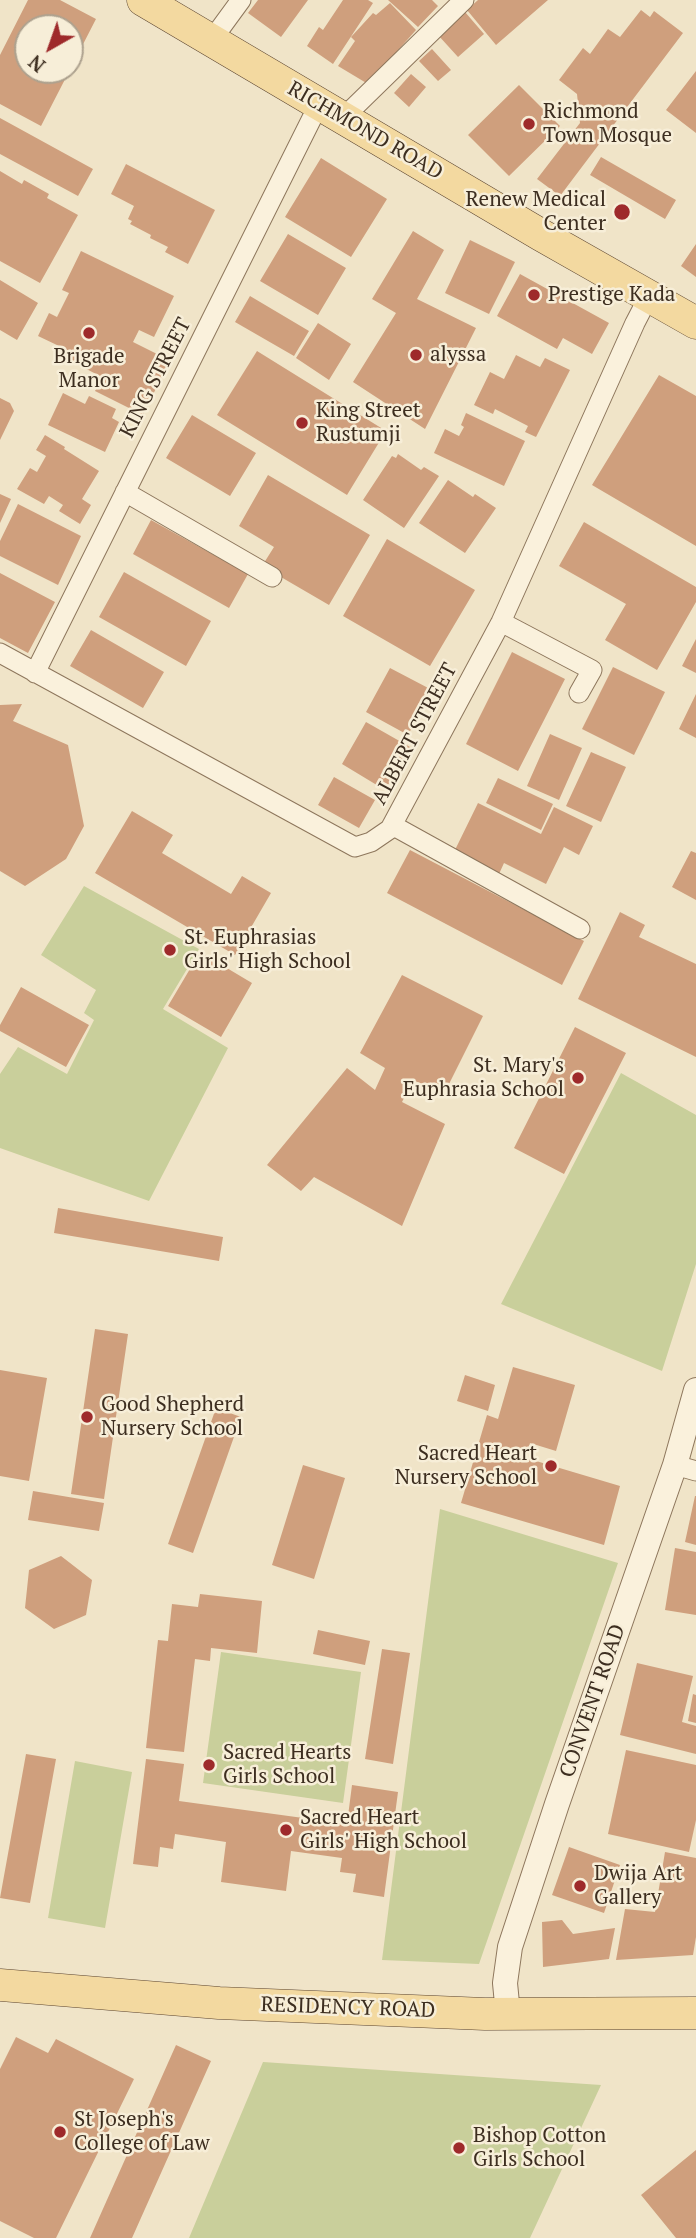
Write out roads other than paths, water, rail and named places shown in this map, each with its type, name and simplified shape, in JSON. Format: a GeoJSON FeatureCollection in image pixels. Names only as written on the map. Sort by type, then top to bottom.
{"type":"FeatureCollection","features":[{"type":"Feature","properties":{"kind":"main road","name":"RICHMOND ROAD"},"geometry":{"type":"LineString","coordinates":[[144,0],[696,323]]}},
{"type":"Feature","properties":{"kind":"main road","name":"RESIDENCY ROAD"},"geometry":{"type":"LineString","coordinates":[[0,1985],[219,2003],[508,2014],[696,2014]]}},
{"type":"Feature","properties":{"kind":"street"},"geometry":{"type":"LineString","coordinates":[[211,41],[241,0]]}},
{"type":"Feature","properties":{"kind":"street","name":"KING STREET"},"geometry":{"type":"LineString","coordinates":[[35,673],[125,492],[331,111],[464,0]]}},
{"type":"Feature","properties":{"kind":"street","name":"ALBERT STREET"},"geometry":{"type":"LineString","coordinates":[[0,653],[355,847],[371,842],[390,829],[501,622],[649,296]]}},
{"type":"Feature","properties":{"kind":"street"},"geometry":{"type":"LineString","coordinates":[[125,492],[272,577]]}},
{"type":"Feature","properties":{"kind":"street"},"geometry":{"type":"LineString","coordinates":[[501,622],[592,670],[579,693]]}},
{"type":"Feature","properties":{"kind":"street"},"geometry":{"type":"LineString","coordinates":[[392,825],[580,929]]}},
{"type":"Feature","properties":{"kind":"street","name":"CONVENT ROAD"},"geometry":{"type":"LineString","coordinates":[[508,2014],[505,1983],[510,1947],[557,1804],[686,1468],[696,1390]]}},
{"type":"Feature","properties":{"kind":"place","name":"Richmond Town Mosque"},"geometry":{"type":"Point","coordinates":[529,124]}},
{"type":"Feature","properties":{"kind":"place","name":"Renew Medical Center"},"geometry":{"type":"Point","coordinates":[622,212]}},
{"type":"Feature","properties":{"kind":"place","name":"Prestige Kada"},"geometry":{"type":"Point","coordinates":[534,295]}},
{"type":"Feature","properties":{"kind":"place","name":"Brigade Manor"},"geometry":{"type":"Point","coordinates":[89,333]}},
{"type":"Feature","properties":{"kind":"place","name":"alyssa"},"geometry":{"type":"Point","coordinates":[416,355]}},
{"type":"Feature","properties":{"kind":"place","name":"King Street Rustumji"},"geometry":{"type":"Point","coordinates":[302,423]}},
{"type":"Feature","properties":{"kind":"place","name":"St. Euphrasias Girls' High School"},"geometry":{"type":"Point","coordinates":[170,950]}},
{"type":"Feature","properties":{"kind":"place","name":"St. Mary's Euphrasia School"},"geometry":{"type":"Point","coordinates":[578,1078]}},
{"type":"Feature","properties":{"kind":"place","name":"Good Shepherd Nursery School"},"geometry":{"type":"Point","coordinates":[87,1417]}},
{"type":"Feature","properties":{"kind":"place","name":"Sacred Heart Nursery School"},"geometry":{"type":"Point","coordinates":[551,1466]}},
{"type":"Feature","properties":{"kind":"place","name":"Sacred Hearts Girls School"},"geometry":{"type":"Point","coordinates":[209,1765]}},
{"type":"Feature","properties":{"kind":"place","name":"Sacred Heart Girls' High School"},"geometry":{"type":"Point","coordinates":[286,1830]}},
{"type":"Feature","properties":{"kind":"place","name":"Dwija Art Gallery"},"geometry":{"type":"Point","coordinates":[580,1886]}},
{"type":"Feature","properties":{"kind":"place","name":"St Joseph's College of Law"},"geometry":{"type":"Point","coordinates":[60,2132]}},
{"type":"Feature","properties":{"kind":"place","name":"Bishop Cotton Girls School"},"geometry":{"type":"Point","coordinates":[459,2148]}}]}
